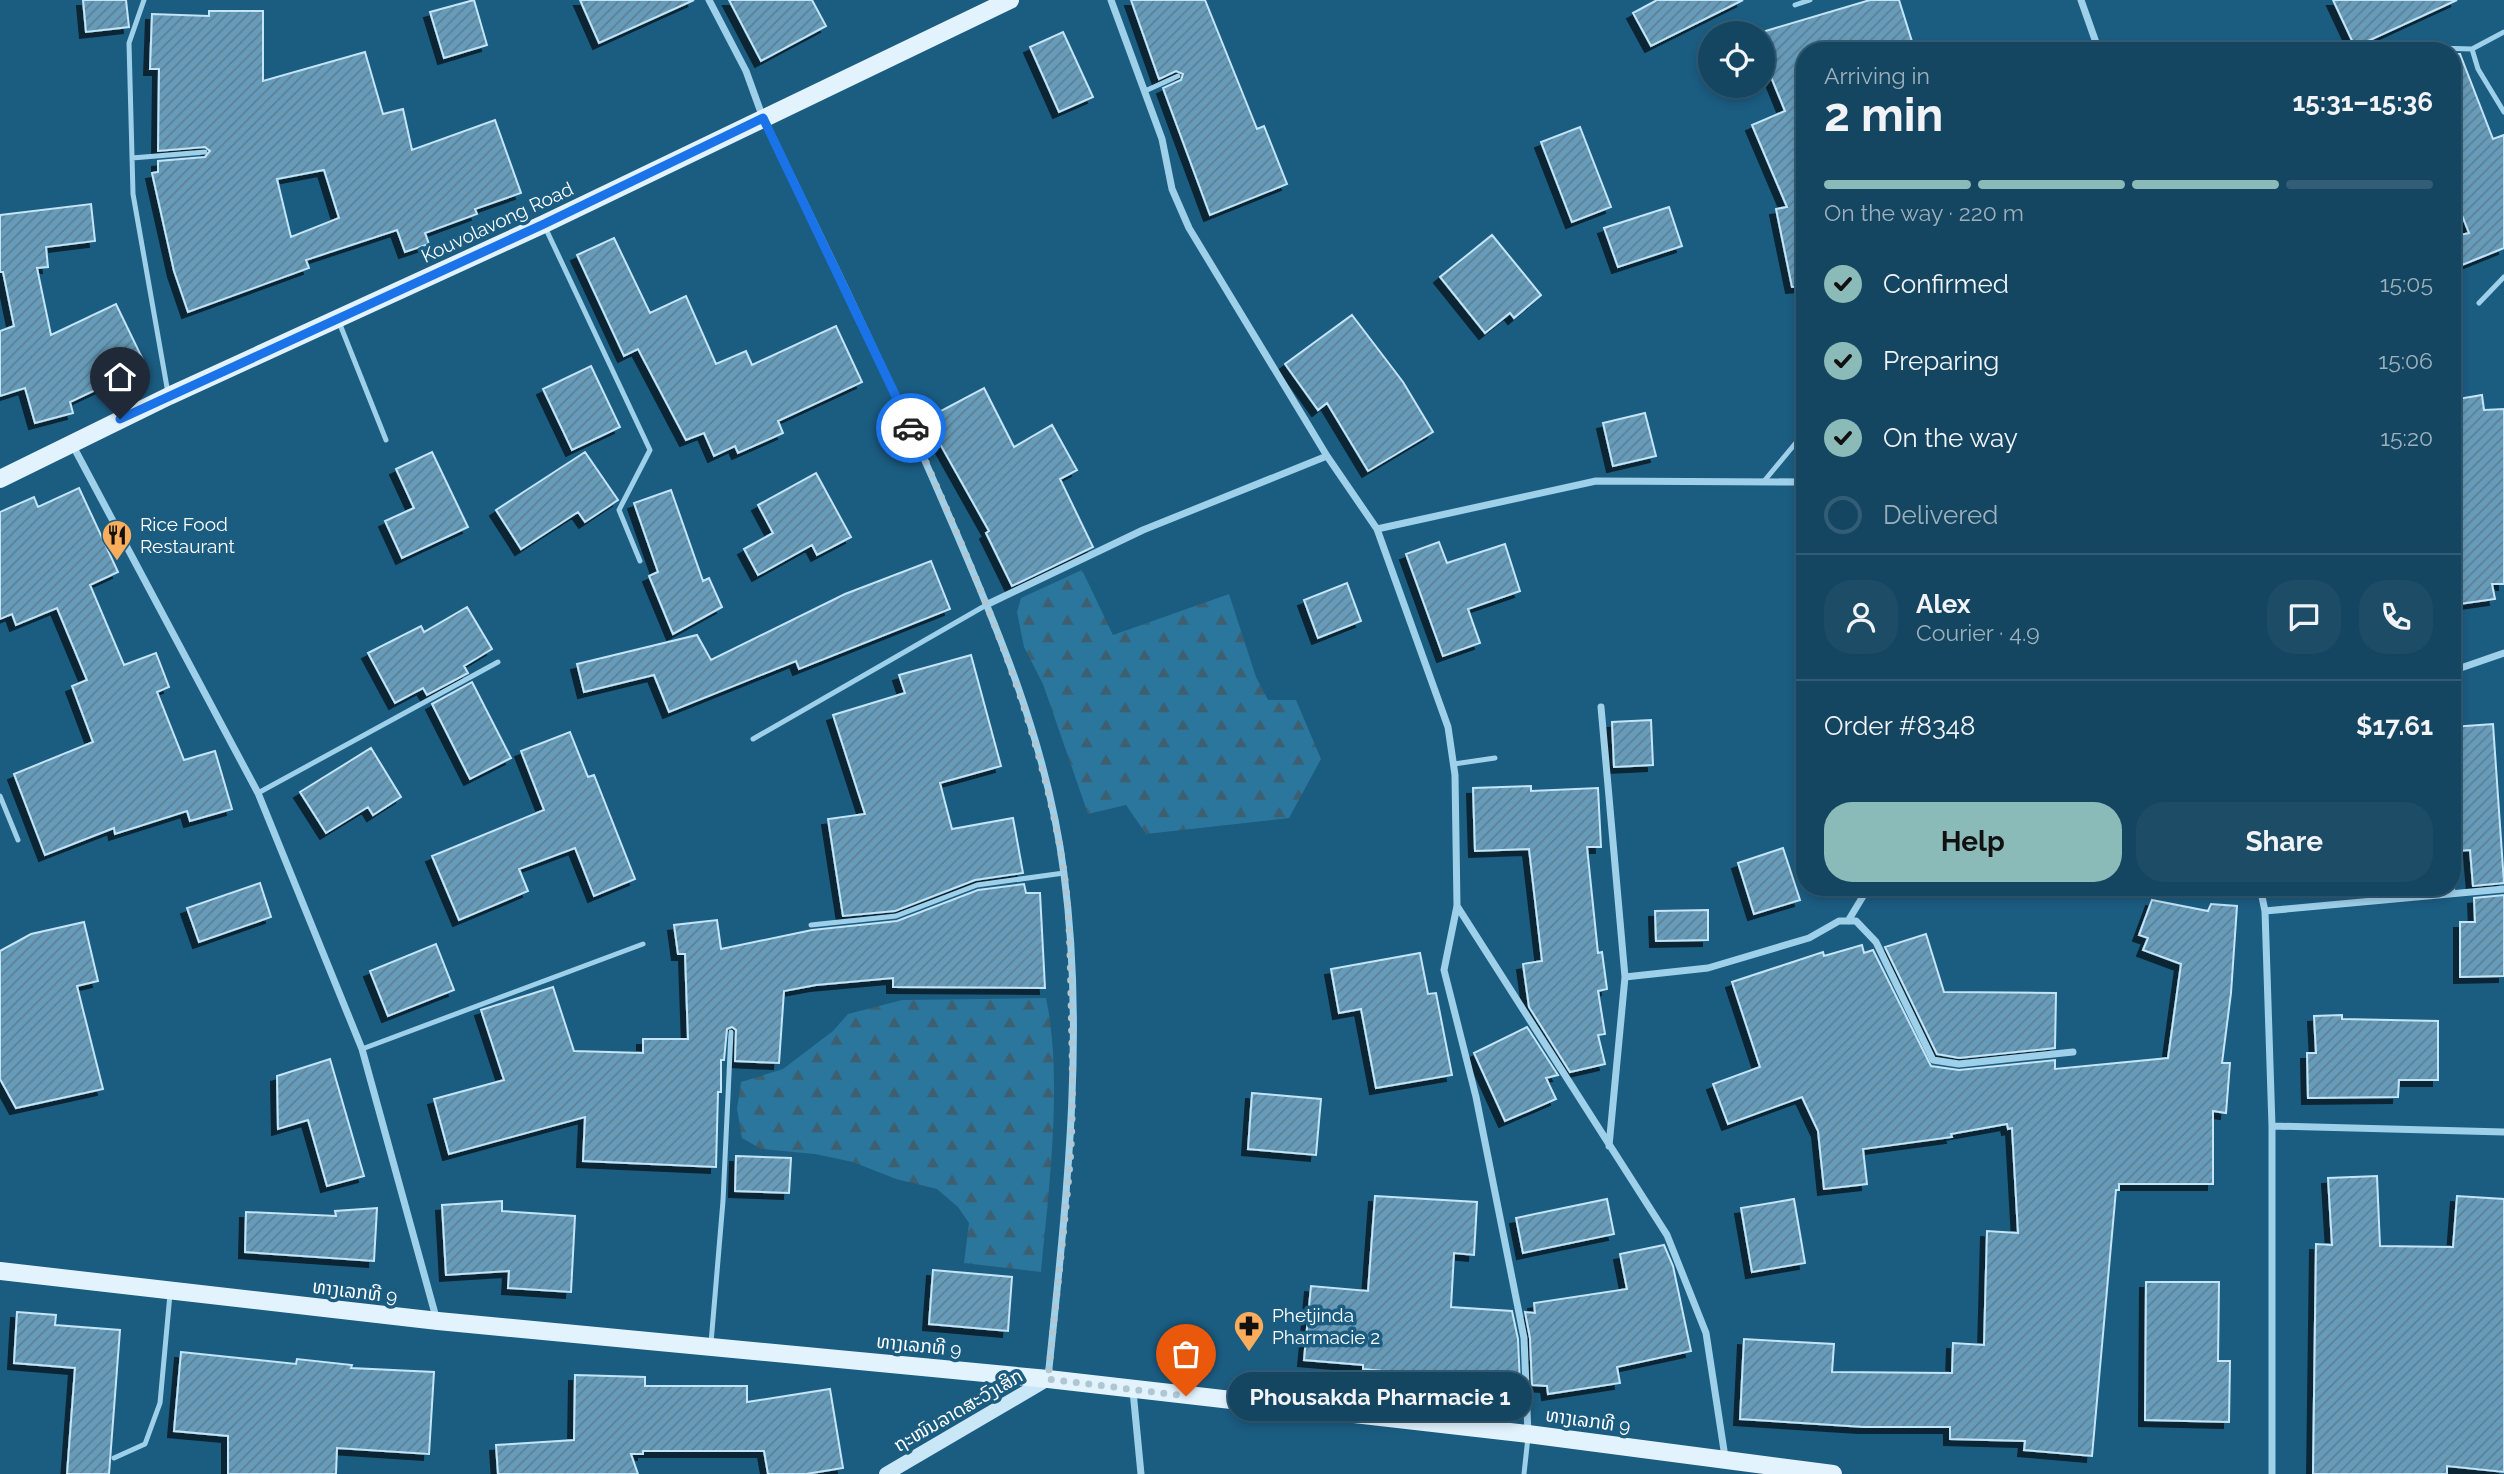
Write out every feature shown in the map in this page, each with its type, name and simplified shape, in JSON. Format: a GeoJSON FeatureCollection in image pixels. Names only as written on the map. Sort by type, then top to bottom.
{"type":"FeatureCollection","features":[{"type":"Feature","properties":{"kind":"main road","name":"Kouvolavong Road"},"geometry":{"type":"LineString","coordinates":[[0,479],[169,396],[544,224],[1010,0]]}},
{"type":"Feature","properties":{"kind":"main road","name":"ທາງເລກທີ 9"},"geometry":{"type":"LineString","coordinates":[[0,1271],[438,1321],[1048,1379],[1528,1434],[1830,1474]]}},
{"type":"Feature","properties":{"kind":"street"},"geometry":{"type":"LineString","coordinates":[[709,0],[746,71],[763,118],[910,426],[988,604],[1020,690],[1049,796],[1064,873],[1071,1005],[1070,1160],[1048,1379]]}},
{"type":"Feature","properties":{"kind":"street"},"geometry":{"type":"LineString","coordinates":[[1111,0],[1162,139],[1172,189],[1189,228],[1327,456],[1377,529],[1448,727],[1454,764],[1457,906],[1444,970],[1476,1097],[1524,1338],[1528,1434]]}},
{"type":"Feature","properties":{"kind":"street"},"geometry":{"type":"LineString","coordinates":[[2081,0],[2096,42]]}},
{"type":"Feature","properties":{"kind":"street"},"geometry":{"type":"LineString","coordinates":[[72,443],[258,793],[362,1049],[438,1321]]}},
{"type":"Feature","properties":{"kind":"street"},"geometry":{"type":"LineString","coordinates":[[988,604],[1143,530],[1327,456]]}},
{"type":"Feature","properties":{"kind":"street"},"geometry":{"type":"LineString","coordinates":[[1377,529],[1596,481],[1796,482]]}},
{"type":"Feature","properties":{"kind":"street"},"geometry":{"type":"LineString","coordinates":[[2461,668],[2504,653]]}},
{"type":"Feature","properties":{"kind":"street"},"geometry":{"type":"LineString","coordinates":[[1601,708],[1625,977],[1609,1146]]}},
{"type":"Feature","properties":{"kind":"street"},"geometry":{"type":"LineString","coordinates":[[2461,893],[2504,889]]}},
{"type":"Feature","properties":{"kind":"street"},"geometry":{"type":"LineString","coordinates":[[1848,921],[1863,896]]}},
{"type":"Feature","properties":{"kind":"street"},"geometry":{"type":"LineString","coordinates":[[2262,896],[2265,911],[2272,1126],[2272,1474]]}},
{"type":"Feature","properties":{"kind":"street"},"geometry":{"type":"LineString","coordinates":[[2265,911],[2431,896]]}},
{"type":"Feature","properties":{"kind":"street"},"geometry":{"type":"LineString","coordinates":[[1457,906],[1667,1235],[1706,1333],[1726,1460]]}},
{"type":"Feature","properties":{"kind":"street"},"geometry":{"type":"LineString","coordinates":[[1625,977],[1708,968],[1809,938],[1839,921],[1856,921],[1876,942],[1933,1060],[1959,1064],[2073,1052]]}},
{"type":"Feature","properties":{"kind":"street"},"geometry":{"type":"LineString","coordinates":[[2272,1126],[2504,1132]]}},
{"type":"Feature","properties":{"kind":"street","name":"ຖະໜົນລາດສະວົງເສິກ"},"geometry":{"type":"LineString","coordinates":[[886,1474],[1048,1379]]}},
{"type":"Feature","properties":{"kind":"street"},"geometry":{"type":"LineString","coordinates":[[1133,1390],[1141,1474]]}},
{"type":"Feature","properties":{"kind":"lane"},"geometry":{"type":"LineString","coordinates":[[145,0],[129,43],[133,194],[169,396]]}},
{"type":"Feature","properties":{"kind":"lane"},"geometry":{"type":"LineString","coordinates":[[1795,5],[1810,0]]}},
{"type":"Feature","properties":{"kind":"lane"},"geometry":{"type":"LineString","coordinates":[[2461,49],[2472,49],[2504,32]]}},
{"type":"Feature","properties":{"kind":"lane"},"geometry":{"type":"LineString","coordinates":[[2472,49],[2478,69],[2504,112]]}},
{"type":"Feature","properties":{"kind":"lane"},"geometry":{"type":"LineString","coordinates":[[1145,91],[1178,76]]}},
{"type":"Feature","properties":{"kind":"lane"},"geometry":{"type":"LineString","coordinates":[[132,158],[205,152]]}},
{"type":"Feature","properties":{"kind":"lane"},"geometry":{"type":"LineString","coordinates":[[544,224],[650,450],[619,510],[640,561]]}},
{"type":"Feature","properties":{"kind":"lane"},"geometry":{"type":"LineString","coordinates":[[2479,303],[2504,277]]}},
{"type":"Feature","properties":{"kind":"lane"},"geometry":{"type":"LineString","coordinates":[[338,319],[386,440]]}},
{"type":"Feature","properties":{"kind":"lane"},"geometry":{"type":"LineString","coordinates":[[1765,480],[1796,443]]}},
{"type":"Feature","properties":{"kind":"lane"},"geometry":{"type":"LineString","coordinates":[[752,739],[988,604]]}},
{"type":"Feature","properties":{"kind":"lane"},"geometry":{"type":"LineString","coordinates":[[258,793],[498,662]]}},
{"type":"Feature","properties":{"kind":"lane"},"geometry":{"type":"LineString","coordinates":[[1454,764],[1495,758]]}},
{"type":"Feature","properties":{"kind":"lane"},"geometry":{"type":"LineString","coordinates":[[0,796],[18,840]]}},
{"type":"Feature","properties":{"kind":"lane"},"geometry":{"type":"LineString","coordinates":[[811,925],[896,916],[977,886],[1064,873]]}},
{"type":"Feature","properties":{"kind":"lane"},"geometry":{"type":"LineString","coordinates":[[362,1049],[643,944]]}},
{"type":"Feature","properties":{"kind":"lane"},"geometry":{"type":"LineString","coordinates":[[710,1346],[723,1201],[731,1032]]}},
{"type":"Feature","properties":{"kind":"lane"},"geometry":{"type":"LineString","coordinates":[[114,1458],[145,1444],[160,1403],[170,1290]]}},
{"type":"Feature","properties":{"kind":"lane"},"geometry":{"type":"LineString","coordinates":[[1524,1474],[1528,1434]]}},
{"type":"Feature","properties":{"kind":"green space"},"geometry":{"type":"Polygon","coordinates":[[[1082,570],[1113,635],[1229,594],[1256,677],[1268,700],[1296,700],[1321,759],[1289,818],[1146,834],[1126,805],[1088,814],[1043,684],[1024,647],[1017,612],[1021,598],[1082,570]]]}},
{"type":"Feature","properties":{"kind":"green space"},"geometry":{"type":"Polygon","coordinates":[[[1046,998],[1054,1063],[1054,1098],[1051,1170],[1041,1272],[964,1263],[969,1223],[958,1207],[937,1189],[896,1179],[853,1162],[815,1154],[761,1149],[742,1138],[737,1109],[741,1082],[783,1069],[833,1031],[848,1014],[902,1000],[1046,998]]]}},
{"type":"Feature","properties":{"kind":"building"},"geometry":{"type":"Polygon","coordinates":[[[83,0],[126,0],[129,27],[86,32],[83,0]]]}},
{"type":"Feature","properties":{"kind":"building"},"geometry":{"type":"Polygon","coordinates":[[[474,0],[487,45],[444,58],[430,12],[474,0]]]}},
{"type":"Feature","properties":{"kind":"building"},"geometry":{"type":"Polygon","coordinates":[[[580,0],[694,0],[599,43],[580,0]]]}},
{"type":"Feature","properties":{"kind":"building"},"geometry":{"type":"Polygon","coordinates":[[[729,0],[812,0],[826,26],[761,61],[729,0]]]}},
{"type":"Feature","properties":{"kind":"building"},"geometry":{"type":"Polygon","coordinates":[[[1131,0],[1205,0],[1257,129],[1264,126],[1287,184],[1210,215],[1163,88],[1181,80],[1183,74],[1176,71],[1159,79],[1131,0]]]}},
{"type":"Feature","properties":{"kind":"building"},"geometry":{"type":"Polygon","coordinates":[[[1657,0],[1743,0],[1651,46],[1633,13],[1657,0]]]}},
{"type":"Feature","properties":{"kind":"building"},"geometry":{"type":"Polygon","coordinates":[[[1870,0],[1899,0],[1912,42],[1796,42],[1796,287],[1792,287],[1776,209],[1787,207],[1752,125],[1785,111],[1775,87],[1775,28],[1870,0]]]}},
{"type":"Feature","properties":{"kind":"building"},"geometry":{"type":"Polygon","coordinates":[[[2333,0],[2457,0],[2366,42],[2353,42],[2333,0]]]}},
{"type":"Feature","properties":{"kind":"building"},"geometry":{"type":"Polygon","coordinates":[[[209,11],[263,11],[263,81],[365,52],[383,114],[403,109],[412,150],[495,120],[521,193],[475,209],[477,214],[425,233],[429,244],[405,252],[397,230],[306,260],[309,268],[188,312],[174,271],[152,173],[158,172],[158,161],[205,157],[210,151],[205,147],[158,151],[159,69],[150,69],[152,14],[209,16],[209,11]],[[324,170],[277,179],[291,237],[339,218],[324,170]]]}},
{"type":"Feature","properties":{"kind":"building"},"geometry":{"type":"Polygon","coordinates":[[[1063,32],[1093,97],[1059,112],[1030,47],[1063,32]]]}},
{"type":"Feature","properties":{"kind":"building"},"geometry":{"type":"Polygon","coordinates":[[[2461,57],[2493,139],[2504,135],[2504,248],[2461,265],[2461,235],[2469,233],[2461,213],[2461,57]]]}},
{"type":"Feature","properties":{"kind":"building"},"geometry":{"type":"Polygon","coordinates":[[[1580,127],[1611,207],[1572,222],[1541,142],[1580,127]]]}},
{"type":"Feature","properties":{"kind":"building"},"geometry":{"type":"Polygon","coordinates":[[[91,204],[95,241],[46,247],[48,267],[37,268],[51,335],[116,304],[146,366],[70,402],[73,413],[35,423],[25,388],[0,396],[0,331],[14,326],[3,272],[0,272],[0,215],[91,204]]]}},
{"type":"Feature","properties":{"kind":"building"},"geometry":{"type":"Polygon","coordinates":[[[1669,207],[1682,246],[1618,267],[1604,228],[1669,207]]]}},
{"type":"Feature","properties":{"kind":"building"},"geometry":{"type":"Polygon","coordinates":[[[1492,235],[1541,295],[1514,318],[1510,313],[1485,333],[1440,277],[1492,235]]]}},
{"type":"Feature","properties":{"kind":"building"},"geometry":{"type":"Polygon","coordinates":[[[614,238],[650,313],[686,296],[716,364],[746,351],[752,365],[836,326],[862,382],[778,421],[783,433],[738,453],[735,446],[714,456],[704,433],[686,440],[638,349],[624,356],[577,255],[614,238]]]}},
{"type":"Feature","properties":{"kind":"building"},"geometry":{"type":"Polygon","coordinates":[[[1352,315],[1403,382],[1433,432],[1368,471],[1327,403],[1318,410],[1285,364],[1352,315]]]}},
{"type":"Feature","properties":{"kind":"building"},"geometry":{"type":"Polygon","coordinates":[[[591,366],[620,427],[572,450],[543,389],[591,366]]]}},
{"type":"Feature","properties":{"kind":"building"},"geometry":{"type":"Polygon","coordinates":[[[984,388],[1014,447],[1052,425],[1077,470],[1060,479],[1093,547],[1012,586],[986,533],[989,531],[926,419],[984,388]]]}},
{"type":"Feature","properties":{"kind":"building"},"geometry":{"type":"Polygon","coordinates":[[[2482,395],[2484,410],[2504,409],[2504,584],[2492,584],[2495,599],[2461,604],[2461,398],[2482,395]]]}},
{"type":"Feature","properties":{"kind":"building"},"geometry":{"type":"Polygon","coordinates":[[[1645,413],[1656,456],[1613,466],[1603,423],[1645,413]]]}},
{"type":"Feature","properties":{"kind":"building"},"geometry":{"type":"Polygon","coordinates":[[[432,452],[468,527],[402,558],[385,521],[414,508],[396,469],[432,452]]]}},
{"type":"Feature","properties":{"kind":"building"},"geometry":{"type":"Polygon","coordinates":[[[585,452],[618,500],[585,522],[578,512],[521,549],[496,510],[585,452]]]}},
{"type":"Feature","properties":{"kind":"building"},"geometry":{"type":"Polygon","coordinates":[[[816,473],[851,537],[817,555],[812,545],[758,575],[744,549],[773,533],[758,505],[816,473]]]}},
{"type":"Feature","properties":{"kind":"building"},"geometry":{"type":"Polygon","coordinates":[[[79,488],[118,572],[90,585],[124,665],[156,653],[169,687],[157,692],[184,760],[215,751],[232,809],[190,821],[187,811],[115,834],[114,828],[45,855],[14,774],[93,742],[72,686],[87,680],[57,608],[16,625],[12,614],[0,619],[0,512],[34,497],[38,507],[79,488]]]}},
{"type":"Feature","properties":{"kind":"building"},"geometry":{"type":"Polygon","coordinates":[[[671,490],[703,581],[709,578],[722,607],[673,634],[649,576],[658,572],[634,503],[671,490]]]}},
{"type":"Feature","properties":{"kind":"building"},"geometry":{"type":"Polygon","coordinates":[[[1439,542],[1447,563],[1505,544],[1520,591],[1468,609],[1480,643],[1443,656],[1406,554],[1439,542]]]}},
{"type":"Feature","properties":{"kind":"building"},"geometry":{"type":"Polygon","coordinates":[[[931,561],[950,609],[799,669],[796,661],[669,712],[654,675],[584,692],[577,664],[697,635],[711,660],[845,594],[931,561]]]}},
{"type":"Feature","properties":{"kind":"building"},"geometry":{"type":"Polygon","coordinates":[[[1347,583],[1361,621],[1318,638],[1304,600],[1347,583]]]}},
{"type":"Feature","properties":{"kind":"building"},"geometry":{"type":"Polygon","coordinates":[[[467,607],[492,649],[464,666],[468,673],[427,695],[423,688],[395,703],[368,653],[421,626],[424,632],[467,607]]]}},
{"type":"Feature","properties":{"kind":"building"},"geometry":{"type":"Polygon","coordinates":[[[971,655],[1001,766],[940,783],[952,829],[1013,818],[1023,873],[975,880],[895,911],[843,916],[828,819],[865,814],[833,715],[905,693],[899,675],[971,655]]]}},
{"type":"Feature","properties":{"kind":"building"},"geometry":{"type":"Polygon","coordinates":[[[472,682],[511,758],[470,779],[432,704],[472,682]]]}},
{"type":"Feature","properties":{"kind":"building"},"geometry":{"type":"Polygon","coordinates":[[[1651,720],[1653,765],[1614,767],[1612,722],[1651,720]]]}},
{"type":"Feature","properties":{"kind":"building"},"geometry":{"type":"Polygon","coordinates":[[[2493,724],[2504,883],[2473,886],[2470,850],[2461,851],[2461,726],[2493,724]]]}},
{"type":"Feature","properties":{"kind":"building"},"geometry":{"type":"Polygon","coordinates":[[[570,732],[588,777],[594,775],[635,879],[594,896],[575,848],[519,869],[528,891],[459,920],[432,856],[544,810],[521,751],[570,732]]]}},
{"type":"Feature","properties":{"kind":"building"},"geometry":{"type":"Polygon","coordinates":[[[371,748],[401,797],[373,815],[368,807],[326,833],[300,792],[371,748]]]}},
{"type":"Feature","properties":{"kind":"building"},"geometry":{"type":"Polygon","coordinates":[[[1531,786],[1531,791],[1598,788],[1601,847],[1587,847],[1598,953],[1602,952],[1607,989],[1598,991],[1605,1034],[1598,1035],[1605,1064],[1570,1072],[1529,1007],[1523,964],[1542,961],[1529,849],[1475,851],[1473,788],[1531,786]]]}},
{"type":"Feature","properties":{"kind":"building"},"geometry":{"type":"Polygon","coordinates":[[[1783,848],[1796,888],[1796,896],[1800,900],[1754,914],[1738,863],[1783,848]]]}},
{"type":"Feature","properties":{"kind":"building"},"geometry":{"type":"Polygon","coordinates":[[[260,883],[271,917],[199,942],[187,908],[260,883]]]}},
{"type":"Feature","properties":{"kind":"building"},"geometry":{"type":"Polygon","coordinates":[[[1024,884],[1026,893],[1040,893],[1045,988],[893,987],[893,978],[816,985],[784,991],[779,1063],[735,1061],[736,1030],[732,1027],[727,1029],[724,1060],[721,1060],[721,1092],[718,1092],[716,1167],[583,1161],[585,1117],[449,1154],[434,1099],[504,1080],[481,1010],[553,987],[574,1051],[643,1053],[643,1039],[688,1039],[685,954],[678,954],[674,925],[717,920],[721,949],[812,930],[897,921],[978,890],[1024,884]]]}},
{"type":"Feature","properties":{"kind":"building"},"geometry":{"type":"Polygon","coordinates":[[[2504,895],[2504,976],[2460,977],[2460,922],[2475,922],[2474,898],[2504,895]]]}},
{"type":"Feature","properties":{"kind":"building"},"geometry":{"type":"Polygon","coordinates":[[[2152,900],[2208,911],[2211,904],[2237,906],[2231,993],[2222,1063],[2230,1063],[2226,1113],[2213,1111],[2213,1184],[2119,1184],[2119,1190],[2116,1190],[2092,1456],[2024,1450],[2025,1441],[1950,1439],[1950,1427],[1864,1427],[1740,1419],[1744,1339],[1834,1344],[1832,1372],[1952,1373],[1953,1343],[1984,1345],[1987,1231],[2018,1233],[2012,1128],[2008,1129],[2007,1124],[1951,1134],[1952,1137],[1863,1149],[1867,1184],[1824,1189],[1818,1131],[1802,1097],[1728,1124],[1713,1084],[1760,1067],[1732,982],[1823,952],[1824,956],[1862,945],[1864,953],[1873,950],[1931,1066],[1959,1070],[2055,1060],[2055,1069],[2168,1058],[2181,964],[2143,950],[2148,938],[2139,935],[2152,900]]]}},
{"type":"Feature","properties":{"kind":"building"},"geometry":{"type":"Polygon","coordinates":[[[1708,910],[1708,940],[1656,941],[1655,911],[1708,910]]]}},
{"type":"Feature","properties":{"kind":"building"},"geometry":{"type":"Polygon","coordinates":[[[84,922],[98,981],[77,986],[103,1089],[16,1108],[0,1079],[0,951],[31,934],[84,922]]]}},
{"type":"Feature","properties":{"kind":"building"},"geometry":{"type":"Polygon","coordinates":[[[1926,934],[1944,992],[2056,993],[2055,1048],[1959,1058],[1937,1054],[1885,947],[1926,934]]]}},
{"type":"Feature","properties":{"kind":"building"},"geometry":{"type":"Polygon","coordinates":[[[436,944],[454,990],[388,1016],[370,971],[436,944]]]}},
{"type":"Feature","properties":{"kind":"building"},"geometry":{"type":"Polygon","coordinates":[[[1420,953],[1428,994],[1436,993],[1452,1075],[1376,1088],[1361,1009],[1339,1013],[1331,969],[1420,953]]]}},
{"type":"Feature","properties":{"kind":"building"},"geometry":{"type":"Polygon","coordinates":[[[2342,1015],[2342,1019],[2438,1021],[2438,1080],[2399,1080],[2398,1097],[2308,1098],[2307,1053],[2316,1053],[2314,1016],[2342,1015]]]}},
{"type":"Feature","properties":{"kind":"building"},"geometry":{"type":"Polygon","coordinates":[[[1527,1027],[1558,1075],[1546,1078],[1556,1099],[1505,1121],[1474,1053],[1527,1027]]]}},
{"type":"Feature","properties":{"kind":"building"},"geometry":{"type":"Polygon","coordinates":[[[330,1059],[364,1176],[327,1186],[308,1120],[278,1129],[277,1076],[330,1059]]]}},
{"type":"Feature","properties":{"kind":"building"},"geometry":{"type":"Polygon","coordinates":[[[1252,1093],[1321,1099],[1316,1155],[1248,1149],[1252,1093]]]}},
{"type":"Feature","properties":{"kind":"building"},"geometry":{"type":"Polygon","coordinates":[[[736,1156],[791,1158],[789,1193],[735,1191],[736,1156]]]}},
{"type":"Feature","properties":{"kind":"building"},"geometry":{"type":"Polygon","coordinates":[[[2377,1176],[2380,1246],[2453,1247],[2457,1196],[2504,1199],[2504,1472],[2447,1466],[2447,1474],[2313,1474],[2316,1244],[2332,1245],[2328,1178],[2377,1176]]]}},
{"type":"Feature","properties":{"kind":"building"},"geometry":{"type":"Polygon","coordinates":[[[1375,1196],[1477,1202],[1474,1255],[1454,1253],[1451,1307],[1512,1311],[1518,1339],[1520,1384],[1363,1369],[1363,1365],[1304,1360],[1311,1286],[1368,1291],[1375,1196]]]}},
{"type":"Feature","properties":{"kind":"building"},"geometry":{"type":"Polygon","coordinates":[[[1607,1199],[1614,1234],[1523,1253],[1516,1218],[1607,1199]]]}},
{"type":"Feature","properties":{"kind":"building"},"geometry":{"type":"Polygon","coordinates":[[[1794,1199],[1805,1263],[1752,1272],[1741,1208],[1794,1199]]]}},
{"type":"Feature","properties":{"kind":"building"},"geometry":{"type":"Polygon","coordinates":[[[502,1201],[502,1211],[575,1216],[571,1292],[508,1288],[509,1271],[446,1275],[442,1205],[502,1201]]]}},
{"type":"Feature","properties":{"kind":"building"},"geometry":{"type":"Polygon","coordinates":[[[377,1208],[374,1261],[245,1252],[246,1212],[336,1216],[335,1211],[377,1208]]]}},
{"type":"Feature","properties":{"kind":"building"},"geometry":{"type":"Polygon","coordinates":[[[1664,1245],[1673,1266],[1691,1351],[1617,1367],[1620,1383],[1548,1394],[1547,1386],[1532,1385],[1530,1338],[1525,1312],[1535,1313],[1534,1303],[1627,1289],[1620,1254],[1664,1245]]]}},
{"type":"Feature","properties":{"kind":"building"},"geometry":{"type":"Polygon","coordinates":[[[933,1270],[1012,1277],[1008,1331],[929,1324],[933,1270]]]}},
{"type":"Feature","properties":{"kind":"building"},"geometry":{"type":"Polygon","coordinates":[[[2146,1282],[2219,1282],[2218,1361],[2230,1361],[2229,1422],[2145,1420],[2146,1282]]]}},
{"type":"Feature","properties":{"kind":"building"},"geometry":{"type":"Polygon","coordinates":[[[17,1312],[56,1315],[55,1325],[120,1330],[109,1474],[67,1474],[75,1368],[14,1363],[17,1312]]]}},
{"type":"Feature","properties":{"kind":"building"},"geometry":{"type":"Polygon","coordinates":[[[181,1352],[296,1364],[297,1359],[352,1365],[351,1368],[434,1372],[429,1454],[337,1448],[336,1474],[228,1474],[228,1436],[174,1431],[181,1352]]]}},
{"type":"Feature","properties":{"kind":"building"},"geometry":{"type":"Polygon","coordinates":[[[575,1375],[645,1377],[645,1386],[747,1386],[747,1402],[830,1389],[843,1468],[806,1474],[768,1474],[764,1451],[643,1451],[643,1454],[631,1454],[638,1474],[498,1474],[496,1445],[574,1440],[575,1375]]]}},
{"type":"Feature","properties":{"kind":"way so far"},"geometry":{"type":"LineString","coordinates":[[911,428],[988,604],[1020,690],[1049,796],[1064,873],[1070,942],[1070,1160],[1048,1379],[1186,1396]]}},
{"type":"Feature","properties":{"kind":"place","name":"Rice Food Restaurant"},"geometry":{"type":"Point","coordinates":[117,562]}},
{"type":"Feature","properties":{"kind":"place","name":"Phetjinda Pharmacie 2"},"geometry":{"type":"Point","coordinates":[1249,1353]}},
{"type":"Feature","properties":{"kind":"place","name":"Phousakda Pharmacie 1"},"geometry":{"type":"Point","coordinates":[1186,1396]}},
{"type":"Feature","properties":{"kind":"route"},"geometry":{"type":"LineString","coordinates":[[120,419],[544,224],[763,118],[911,428]]}}]}
